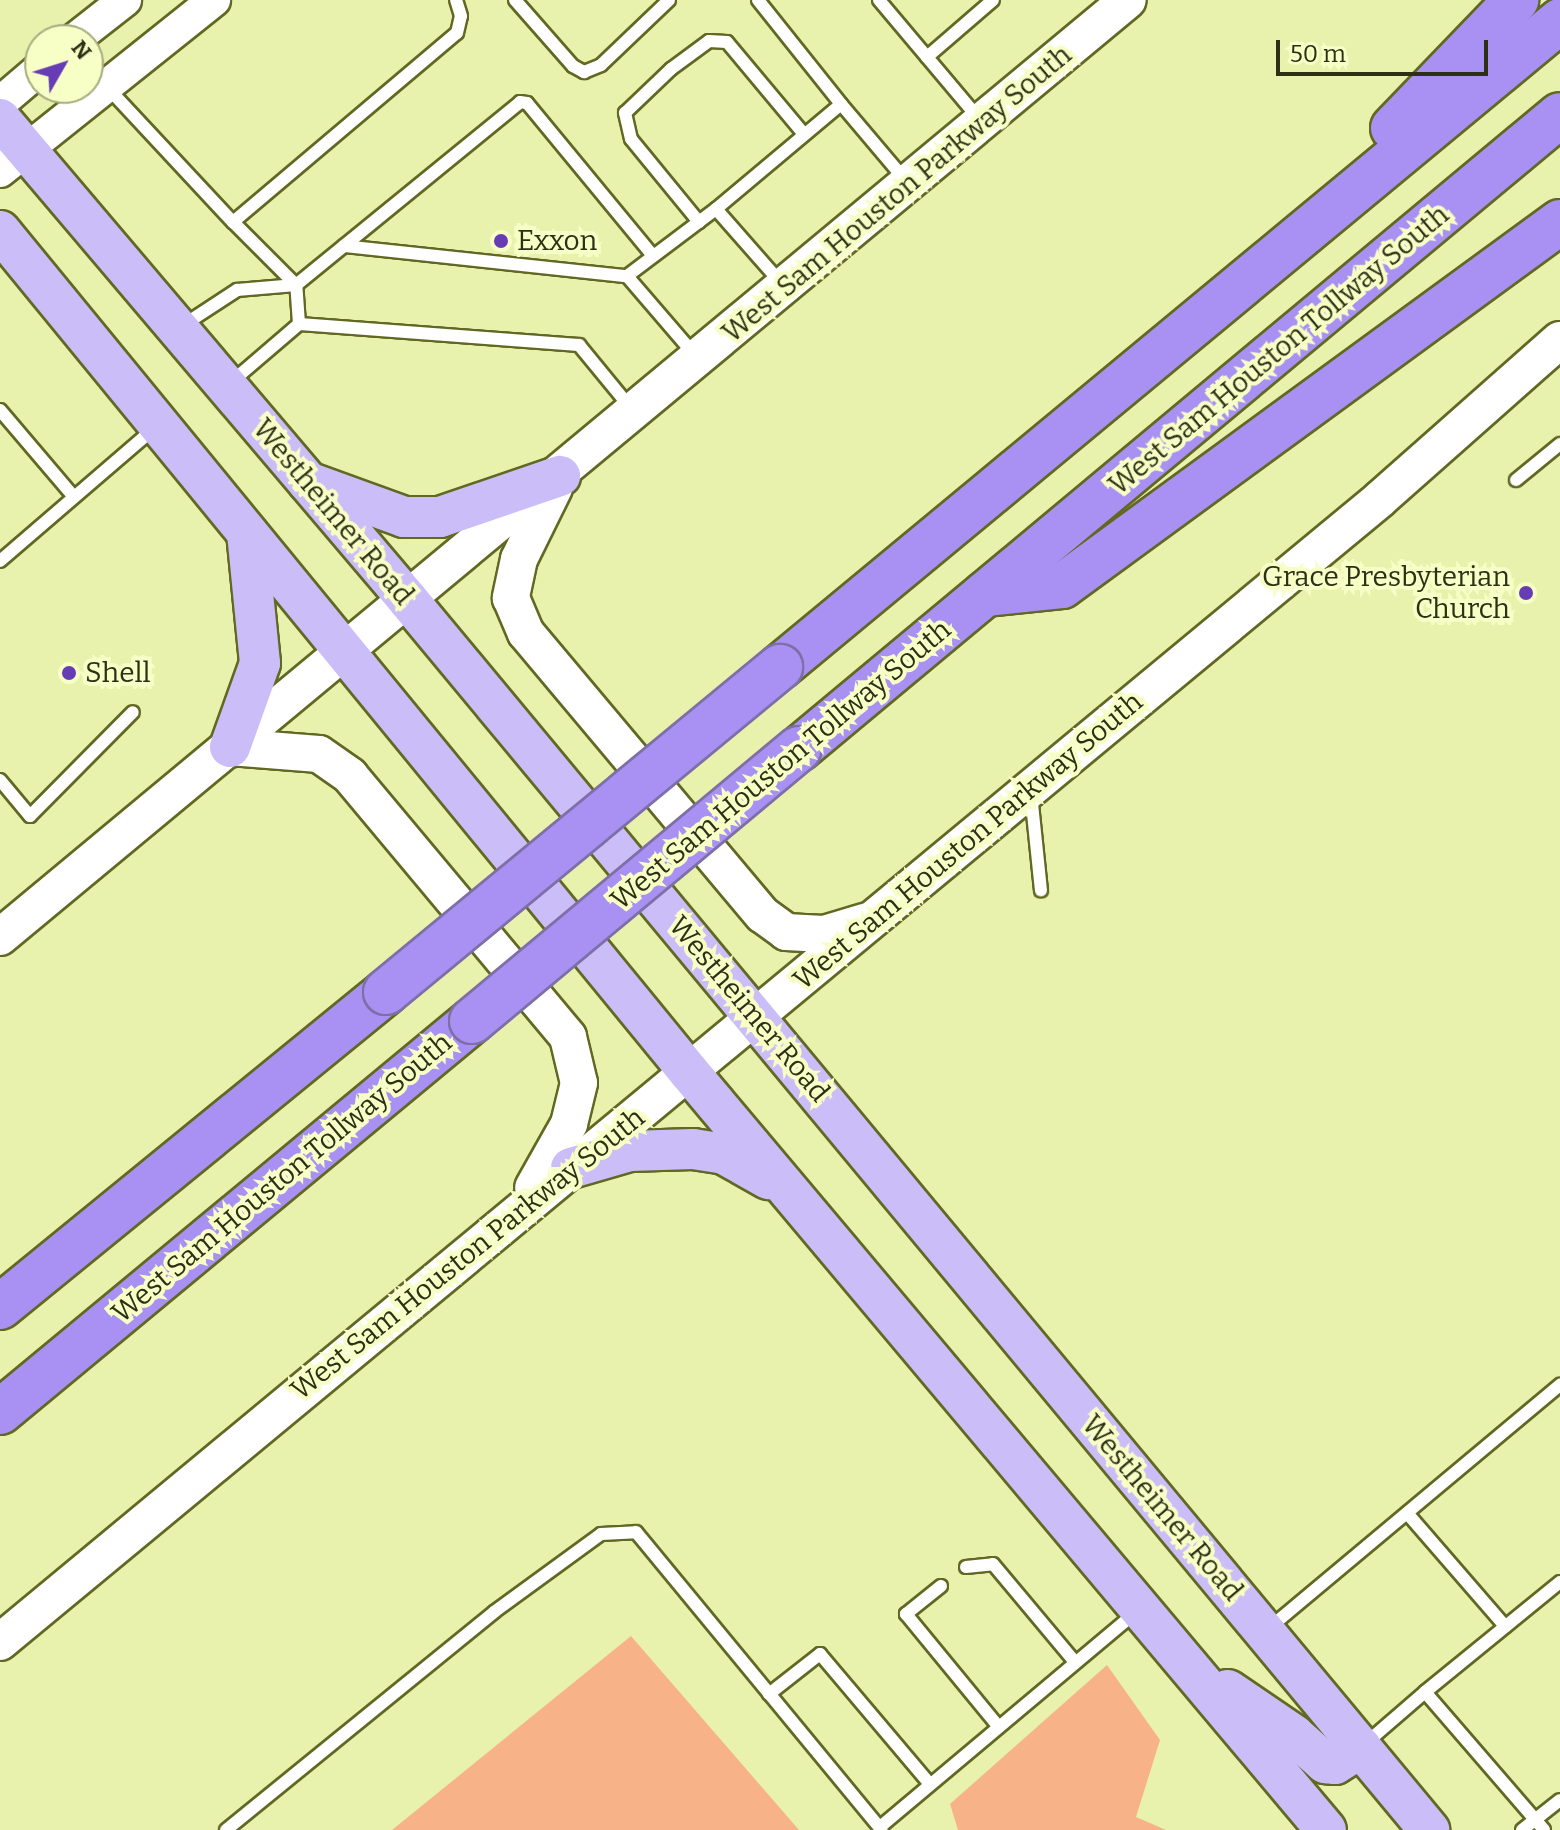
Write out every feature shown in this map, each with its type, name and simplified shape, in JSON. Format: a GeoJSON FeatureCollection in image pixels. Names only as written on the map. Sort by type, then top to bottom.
{"type":"FeatureCollection","features":[{"type":"Feature","properties":{"kind":"highway"},"geometry":{"type":"LineString","coordinates":[[1253,275],[1516,0]]}},
{"type":"Feature","properties":{"kind":"highway"},"geometry":{"type":"LineString","coordinates":[[0,1307],[386,992],[1560,21]]}},
{"type":"Feature","properties":{"kind":"highway","name":"West Sam Houston Tollway South"},"geometry":{"type":"LineString","coordinates":[[0,1412],[1560,115]]}},
{"type":"Feature","properties":{"kind":"highway"},"geometry":{"type":"LineString","coordinates":[[985,594],[1062,586],[1560,222]]}},
{"type":"Feature","properties":{"kind":"main road","name":"West Sam Houston Parkway South"},"geometry":{"type":"LineString","coordinates":[[0,937],[560,476],[1128,0]]}},
{"type":"Feature","properties":{"kind":"main road","name":"Westheimer Road"},"geometry":{"type":"LineString","coordinates":[[0,119],[14,161],[178,328],[756,1017],[1429,1830]]}},
{"type":"Feature","properties":{"kind":"main road"},"geometry":{"type":"LineString","coordinates":[[0,231],[689,1072],[1326,1830]]}},
{"type":"Feature","properties":{"kind":"main road","name":"West Sam Houston Parkway South"},"geometry":{"type":"LineString","coordinates":[[0,1642],[1380,499],[1560,340]]}},
{"type":"Feature","properties":{"kind":"main road"},"geometry":{"type":"LineString","coordinates":[[308,482],[404,517],[440,517],[560,476]]}},
{"type":"Feature","properties":{"kind":"main road"},"geometry":{"type":"LineString","coordinates":[[560,476],[519,559],[511,598],[526,633],[763,915],[786,932],[824,934],[872,920]]}},
{"type":"Feature","properties":{"kind":"main road"},"geometry":{"type":"LineString","coordinates":[[247,533],[260,663],[230,747],[319,754],[350,776],[568,1037],[579,1083],[569,1124],[522,1207]]}},
{"type":"Feature","properties":{"kind":"main road"},"geometry":{"type":"LineString","coordinates":[[571,1168],[630,1151],[693,1149],[724,1154],[789,1191]]}},
{"type":"Feature","properties":{"kind":"main road"},"geometry":{"type":"LineString","coordinates":[[1191,1666],[1294,1735],[1325,1763],[1335,1764],[1361,1748]]}},
{"type":"Feature","properties":{"kind":"street"},"geometry":{"type":"LineString","coordinates":[[94,24],[125,0]]}},
{"type":"Feature","properties":{"kind":"street"},"geometry":{"type":"LineString","coordinates":[[14,161],[214,0]]}},
{"type":"Feature","properties":{"kind":"street"},"geometry":{"type":"LineString","coordinates":[[0,103],[24,83]]}},
{"type":"Feature","properties":{"kind":"lane"},"geometry":{"type":"LineString","coordinates":[[233,222],[457,33],[461,16],[456,0]]}},
{"type":"Feature","properties":{"kind":"lane"},"geometry":{"type":"LineString","coordinates":[[515,0],[573,66],[584,72],[601,65],[669,0]]}},
{"type":"Feature","properties":{"kind":"lane"},"geometry":{"type":"LineString","coordinates":[[758,0],[909,184]]}},
{"type":"Feature","properties":{"kind":"lane"},"geometry":{"type":"LineString","coordinates":[[879,0],[982,123]]}},
{"type":"Feature","properties":{"kind":"lane"},"geometry":{"type":"LineString","coordinates":[[927,57],[993,0]]}},
{"type":"Feature","properties":{"kind":"lane"},"geometry":{"type":"LineString","coordinates":[[699,222],[631,139],[625,113],[671,69],[709,41],[727,42],[804,134]]}},
{"type":"Feature","properties":{"kind":"lane"},"geometry":{"type":"LineString","coordinates":[[107,87],[296,285],[299,324]]}},
{"type":"Feature","properties":{"kind":"lane"},"geometry":{"type":"LineString","coordinates":[[178,328],[237,290],[296,285],[520,102],[527,103],[653,256]]}},
{"type":"Feature","properties":{"kind":"lane"},"geometry":{"type":"LineString","coordinates":[[627,276],[716,209],[841,104]]}},
{"type":"Feature","properties":{"kind":"lane"},"geometry":{"type":"LineString","coordinates":[[716,209],[785,287]]}},
{"type":"Feature","properties":{"kind":"lane"},"geometry":{"type":"LineString","coordinates":[[344,246],[627,276],[699,360]]}},
{"type":"Feature","properties":{"kind":"lane"},"geometry":{"type":"LineString","coordinates":[[227,386],[299,324],[579,345],[635,413]]}},
{"type":"Feature","properties":{"kind":"lane"},"geometry":{"type":"LineString","coordinates":[[0,410],[74,497]]}},
{"type":"Feature","properties":{"kind":"lane"},"geometry":{"type":"LineString","coordinates":[[0,561],[158,425]]}},
{"type":"Feature","properties":{"kind":"lane"},"geometry":{"type":"LineString","coordinates":[[1516,480],[1560,444]]}},
{"type":"Feature","properties":{"kind":"lane"},"geometry":{"type":"LineString","coordinates":[[0,780],[30,816],[133,712]]}},
{"type":"Feature","properties":{"kind":"lane"},"geometry":{"type":"LineString","coordinates":[[1031,789],[1041,890]]}},
{"type":"Feature","properties":{"kind":"lane"},"geometry":{"type":"LineString","coordinates":[[1265,1632],[1560,1385]]}},
{"type":"Feature","properties":{"kind":"lane"},"geometry":{"type":"LineString","coordinates":[[1407,1513],[1505,1626]]}},
{"type":"Feature","properties":{"kind":"lane"},"geometry":{"type":"LineString","coordinates":[[226,1830],[494,1612],[601,1534],[636,1532],[881,1828],[1074,1661],[1142,1608]]}},
{"type":"Feature","properties":{"kind":"lane"},"geometry":{"type":"LineString","coordinates":[[966,1567],[993,1564],[1074,1661]]}},
{"type":"Feature","properties":{"kind":"lane"},"geometry":{"type":"LineString","coordinates":[[1361,1748],[1560,1582]]}},
{"type":"Feature","properties":{"kind":"lane"},"geometry":{"type":"LineString","coordinates":[[941,1586],[906,1614],[998,1726]]}},
{"type":"Feature","properties":{"kind":"lane"},"geometry":{"type":"LineString","coordinates":[[769,1694],[820,1654],[930,1784]]}},
{"type":"Feature","properties":{"kind":"lane"},"geometry":{"type":"LineString","coordinates":[[1425,1692],[1544,1830]]}},
{"type":"Feature","properties":{"kind":"lane"},"geometry":{"type":"LineString","coordinates":[[1522,1830],[1560,1800]]}},
{"type":"Feature","properties":{"kind":"shaded area"},"geometry":{"type":"Polygon","coordinates":[[[631,1636],[799,1830],[392,1830],[631,1636]]]}},
{"type":"Feature","properties":{"kind":"shaded area"},"geometry":{"type":"Polygon","coordinates":[[[1107,1665],[1160,1740],[1136,1817],[1166,1830],[958,1830],[950,1804],[1107,1665]]]}},
{"type":"Feature","properties":{"kind":"place","name":"Exxon"},"geometry":{"type":"Point","coordinates":[501,241]}},
{"type":"Feature","properties":{"kind":"place","name":"Grace Presbyterian Church"},"geometry":{"type":"Point","coordinates":[1526,593]}},
{"type":"Feature","properties":{"kind":"place","name":"Shell"},"geometry":{"type":"Point","coordinates":[69,673]}}]}
